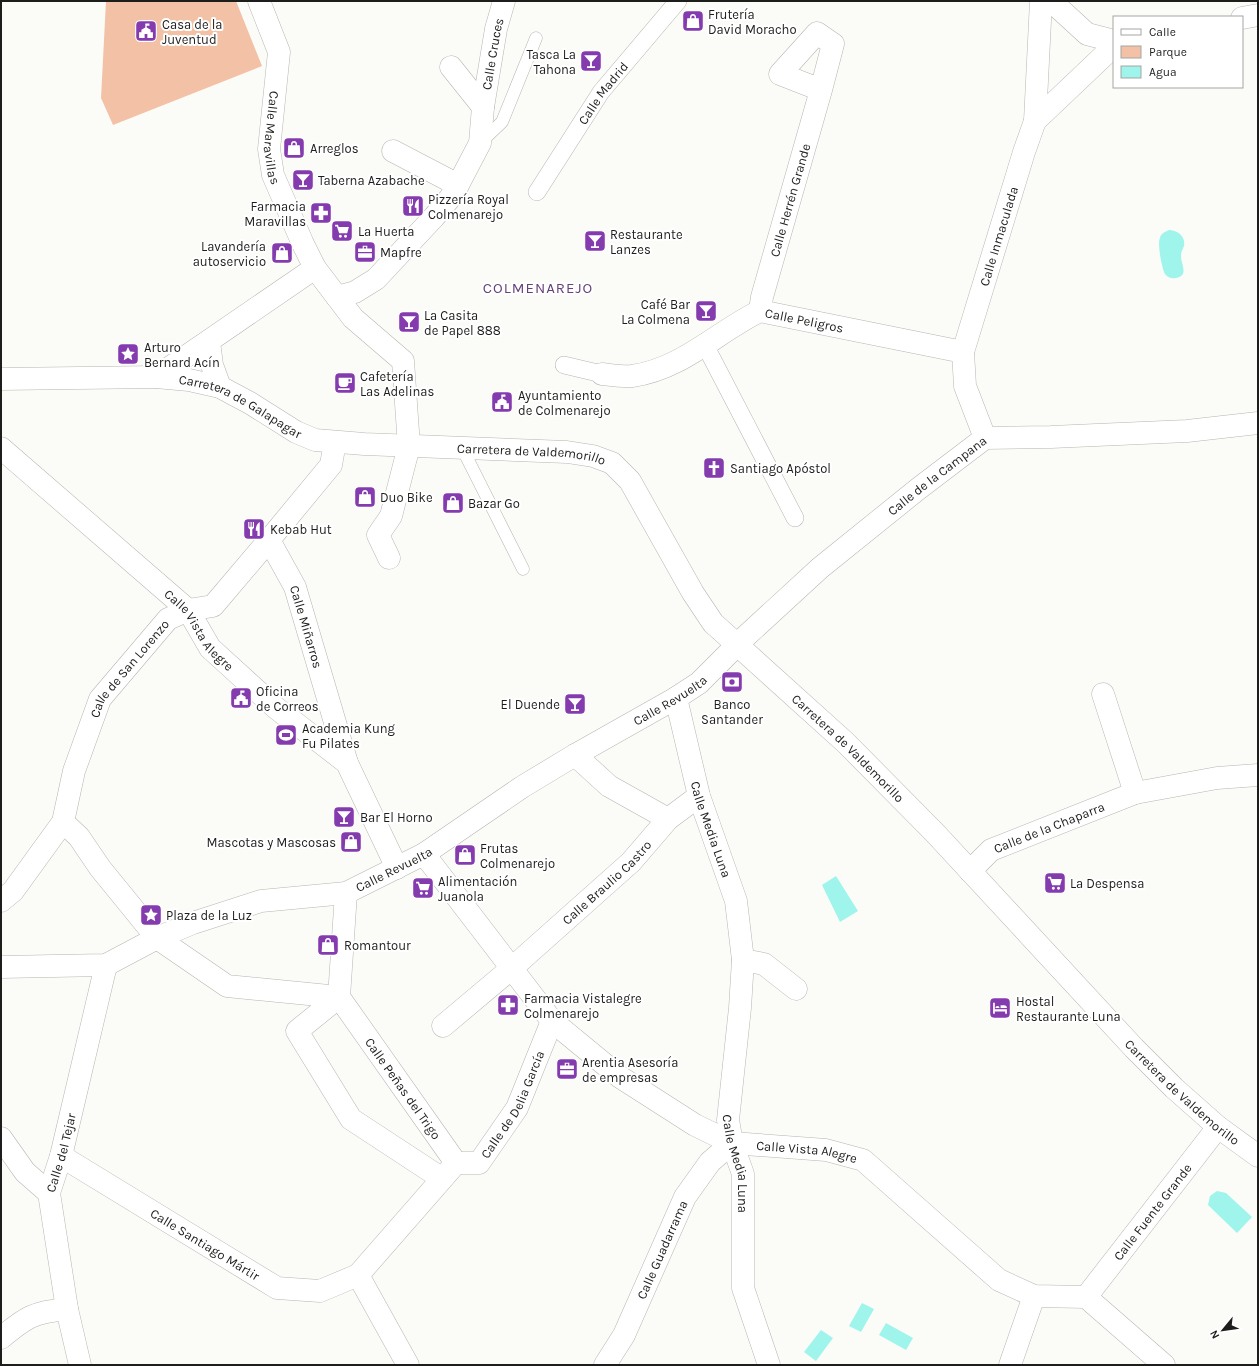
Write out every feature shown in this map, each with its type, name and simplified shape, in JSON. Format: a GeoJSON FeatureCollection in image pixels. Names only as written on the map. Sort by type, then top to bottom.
{"type":"FeatureCollection","features":[{"type":"Feature","properties":{"kind":"street","name":"Calle Maravillas"},"geometry":{"type":"LineString","coordinates":[[259,1],[279,52],[269,149],[273,175],[315,268],[353,318],[403,361],[409,446]]}},
{"type":"Feature","properties":{"kind":"street","name":"Calle Cruces"},"geometry":{"type":"LineString","coordinates":[[336,297],[355,292],[376,279],[434,217],[450,198],[458,185],[480,142],[483,107],[496,29],[504,1]]}},
{"type":"Feature","properties":{"kind":"street","name":"Calle Madrid"},"geometry":{"type":"LineString","coordinates":[[538,192],[601,92],[678,1]]}},
{"type":"Feature","properties":{"kind":"street","name":"Calle Inmaculada"},"geometry":{"type":"LineString","coordinates":[[963,352],[1035,121],[1041,1]]}},
{"type":"Feature","properties":{"kind":"street"},"geometry":{"type":"LineString","coordinates":[[1052,1],[1087,34],[1113,41]]}},
{"type":"Feature","properties":{"kind":"street"},"geometry":{"type":"LineString","coordinates":[[1243,18],[1258,15]]}},
{"type":"Feature","properties":{"kind":"street","name":"Calle Inmaculada"},"geometry":{"type":"LineString","coordinates":[[1035,121],[1113,47]]}},
{"type":"Feature","properties":{"kind":"street","name":"Calle Cruces"},"geometry":{"type":"LineString","coordinates":[[451,67],[483,107]]}},
{"type":"Feature","properties":{"kind":"street","name":"Calle Herrén Grande"},"geometry":{"type":"LineString","coordinates":[[760,311],[762,297],[821,90]]}},
{"type":"Feature","properties":{"kind":"street"},"geometry":{"type":"LineString","coordinates":[[393,152],[458,185]]}},
{"type":"Feature","properties":{"kind":"street"},"geometry":{"type":"LineString","coordinates":[[156,377],[315,268]]}},
{"type":"Feature","properties":{"kind":"street","name":"Calle Peligros"},"geometry":{"type":"LineString","coordinates":[[564,365],[602,374],[632,376],[668,366],[705,345],[739,321],[760,311],[963,352]]}},
{"type":"Feature","properties":{"kind":"street"},"geometry":{"type":"LineString","coordinates":[[208,342],[212,365],[220,387]]}},
{"type":"Feature","properties":{"kind":"street"},"geometry":{"type":"LineString","coordinates":[[705,345],[794,518]]}},
{"type":"Feature","properties":{"kind":"street"},"geometry":{"type":"LineString","coordinates":[[963,352],[965,386],[985,438]]}},
{"type":"Feature","properties":{"kind":"street","name":"Carretera de Galapagar"},"geometry":{"type":"LineString","coordinates":[[1,379],[156,377],[189,380],[220,387],[250,403],[296,432],[315,440],[335,442]]}},
{"type":"Feature","properties":{"kind":"street","name":"Calle de la Campana"},"geometry":{"type":"LineString","coordinates":[[737,646],[820,568],[918,488],[985,438],[1051,437],[1187,431],[1258,423]]}},
{"type":"Feature","properties":{"kind":"street","name":"Carretera de Valdemorillo"},"geometry":{"type":"LineString","coordinates":[[335,442],[567,452],[593,456],[612,463],[630,480],[693,593],[713,623],[846,743],[970,871],[1134,1048],[1174,1088],[1218,1127],[1258,1156]]}},
{"type":"Feature","properties":{"kind":"street","name":"Calle de San Lorenzo"},"geometry":{"type":"LineString","coordinates":[[1,901],[13,891],[63,822],[74,771],[100,699],[168,619],[188,610],[213,606],[270,540],[331,465],[335,442]]}},
{"type":"Feature","properties":{"kind":"street"},"geometry":{"type":"LineString","coordinates":[[389,558],[378,535],[391,516],[409,446]]}},
{"type":"Feature","properties":{"kind":"street","name":"Calle Vista Alegre"},"geometry":{"type":"LineString","coordinates":[[1,448],[188,610],[210,648],[276,708],[347,763],[397,868]]}},
{"type":"Feature","properties":{"kind":"street","name":"Calle Miñarros"},"geometry":{"type":"LineString","coordinates":[[270,540],[295,587],[347,763]]}},
{"type":"Feature","properties":{"kind":"street","name":"Calle Revuelta"},"geometry":{"type":"LineString","coordinates":[[1,967],[106,965],[157,938],[194,923],[261,901],[346,893],[424,854],[522,787],[676,698],[699,683],[737,646]]}},
{"type":"Feature","properties":{"kind":"street"},"geometry":{"type":"LineString","coordinates":[[1103,694],[1135,793]]}},
{"type":"Feature","properties":{"kind":"street","name":"Calle Media Luna"},"geometry":{"type":"LineString","coordinates":[[676,698],[700,796],[736,901],[743,960],[740,1008],[728,1120],[732,1143],[743,1174],[743,1288],[769,1365]]}},
{"type":"Feature","properties":{"kind":"street"},"geometry":{"type":"LineString","coordinates":[[576,755],[609,786],[668,819]]}},
{"type":"Feature","properties":{"kind":"street","name":"Calle de la Chaparra"},"geometry":{"type":"LineString","coordinates":[[970,871],[991,850],[1135,793],[1217,778],[1258,775]]}},
{"type":"Feature","properties":{"kind":"street","name":"Calle Braulio Castro"},"geometry":{"type":"LineString","coordinates":[[512,968],[631,862],[668,819],[700,796]]}},
{"type":"Feature","properties":{"kind":"street"},"geometry":{"type":"LineString","coordinates":[[63,822],[79,837],[100,868],[157,938],[227,986],[340,997]]}},
{"type":"Feature","properties":{"kind":"street","name":"Calle Vista Alegre"},"geometry":{"type":"LineString","coordinates":[[424,854],[552,1021],[620,1077],[695,1125],[732,1143],[826,1150],[863,1160],[999,1280],[1034,1296],[1086,1297]]}},
{"type":"Feature","properties":{"kind":"street"},"geometry":{"type":"LineString","coordinates":[[346,893],[340,997],[297,1031],[351,1119],[441,1178]]}},
{"type":"Feature","properties":{"kind":"street"},"geometry":{"type":"LineString","coordinates":[[743,960],[764,964],[796,989]]}},
{"type":"Feature","properties":{"kind":"street","name":"Calle del Tejar"},"geometry":{"type":"LineString","coordinates":[[80,1365],[67,1309],[49,1193],[61,1156],[106,965]]}},
{"type":"Feature","properties":{"kind":"street"},"geometry":{"type":"LineString","coordinates":[[443,1026],[512,968]]}},
{"type":"Feature","properties":{"kind":"street","name":"Calle Peñas del Trigo"},"geometry":{"type":"LineString","coordinates":[[340,997],[456,1163]]}},
{"type":"Feature","properties":{"kind":"street","name":"Calle de Delia García"},"geometry":{"type":"LineString","coordinates":[[456,1163],[479,1163],[517,1108],[552,1021]]}},
{"type":"Feature","properties":{"kind":"street","name":"Calle Fuente Grande"},"geometry":{"type":"LineString","coordinates":[[1086,1297],[1218,1127]]}},
{"type":"Feature","properties":{"kind":"street"},"geometry":{"type":"LineString","coordinates":[[1,1138],[25,1172],[49,1193]]}},
{"type":"Feature","properties":{"kind":"street","name":"Calle Guadarrama"},"geometry":{"type":"LineString","coordinates":[[605,1365],[624,1335],[685,1197],[710,1162],[732,1143]]}},
{"type":"Feature","properties":{"kind":"street","name":"Calle Santiago Mártir"},"geometry":{"type":"LineString","coordinates":[[61,1156],[277,1288],[320,1291],[358,1275]]}},
{"type":"Feature","properties":{"kind":"street"},"geometry":{"type":"LineString","coordinates":[[408,1365],[358,1275],[441,1178],[456,1163]]}},
{"type":"Feature","properties":{"kind":"street"},"geometry":{"type":"LineString","coordinates":[[1010,1365],[1034,1296]]}},
{"type":"Feature","properties":{"kind":"street"},"geometry":{"type":"LineString","coordinates":[[1086,1297],[1164,1365]]}},
{"type":"Feature","properties":{"kind":"street"},"geometry":{"type":"LineString","coordinates":[[1,1338],[14,1327],[32,1316],[48,1311],[67,1309]]}},
{"type":"Feature","properties":{"kind":"lane"},"geometry":{"type":"LineString","coordinates":[[480,142],[502,122],[536,38]]}},
{"type":"Feature","properties":{"kind":"lane"},"geometry":{"type":"LineString","coordinates":[[462,448],[523,569]]}},
{"type":"Feature","properties":{"kind":"green space"},"geometry":{"type":"Polygon","coordinates":[[[106,1],[236,1],[262,66],[113,125],[101,98],[106,1]]]}},
{"type":"Feature","properties":{"kind":"water"},"geometry":{"type":"Polygon","coordinates":[[[1169,230],[1180,234],[1184,239],[1184,246],[1181,255],[1183,274],[1175,278],[1169,277],[1165,274],[1159,250],[1161,235],[1169,230]]]}},
{"type":"Feature","properties":{"kind":"water"},"geometry":{"type":"Polygon","coordinates":[[[836,876],[858,911],[840,922],[822,885],[836,876]]]}},
{"type":"Feature","properties":{"kind":"water"},"geometry":{"type":"Polygon","coordinates":[[[1217,1191],[1226,1193],[1252,1217],[1237,1233],[1208,1205],[1210,1196],[1217,1191]]]}},
{"type":"Feature","properties":{"kind":"water"},"geometry":{"type":"Polygon","coordinates":[[[862,1303],[874,1309],[861,1332],[849,1326],[862,1303]]]}},
{"type":"Feature","properties":{"kind":"water"},"geometry":{"type":"Polygon","coordinates":[[[886,1323],[913,1338],[906,1350],[879,1335],[886,1323]]]}},
{"type":"Feature","properties":{"kind":"water"},"geometry":{"type":"Polygon","coordinates":[[[821,1330],[833,1338],[816,1361],[804,1352],[821,1330]]]}},
{"type":"Feature","properties":{"kind":"place","name":"Frutería David Moracho"},"geometry":{"type":"Point","coordinates":[693,21]}},
{"type":"Feature","properties":{"kind":"place","name":"Casa de la Juventud"},"geometry":{"type":"Point","coordinates":[146,31]}},
{"type":"Feature","properties":{"kind":"place","name":"Tasca La Tahona"},"geometry":{"type":"Point","coordinates":[591,61]}},
{"type":"Feature","properties":{"kind":"place","name":"Arreglos"},"geometry":{"type":"Point","coordinates":[294,148]}},
{"type":"Feature","properties":{"kind":"place","name":"Taberna Azabache"},"geometry":{"type":"Point","coordinates":[303,180]}},
{"type":"Feature","properties":{"kind":"place","name":"Pizzería Royal Colmenarejo"},"geometry":{"type":"Point","coordinates":[413,206]}},
{"type":"Feature","properties":{"kind":"place","name":"Farmacia Maravillas"},"geometry":{"type":"Point","coordinates":[321,213]}},
{"type":"Feature","properties":{"kind":"place","name":"La Huerta"},"geometry":{"type":"Point","coordinates":[342,231]}},
{"type":"Feature","properties":{"kind":"place","name":"Restaurante Lanzes"},"geometry":{"type":"Point","coordinates":[595,241]}},
{"type":"Feature","properties":{"kind":"place","name":"Mapfre"},"geometry":{"type":"Point","coordinates":[365,252]}},
{"type":"Feature","properties":{"kind":"place","name":"Lavandería autoservicio"},"geometry":{"type":"Point","coordinates":[282,253]}},
{"type":"Feature","properties":{"kind":"place","name":"Café Bar La Colmena"},"geometry":{"type":"Point","coordinates":[706,311]}},
{"type":"Feature","properties":{"kind":"place","name":"La Casita de Papel 888"},"geometry":{"type":"Point","coordinates":[409,322]}},
{"type":"Feature","properties":{"kind":"place","name":"Arturo Bernard Acín"},"geometry":{"type":"Point","coordinates":[128,354]}},
{"type":"Feature","properties":{"kind":"place","name":"Cafetería Las Adelinas"},"geometry":{"type":"Point","coordinates":[345,383]}},
{"type":"Feature","properties":{"kind":"place","name":"Ayuntamiento de Colmenarejo"},"geometry":{"type":"Point","coordinates":[502,402]}},
{"type":"Feature","properties":{"kind":"place","name":"Santiago Apóstol"},"geometry":{"type":"Point","coordinates":[714,468]}},
{"type":"Feature","properties":{"kind":"place","name":"Duo Bike"},"geometry":{"type":"Point","coordinates":[365,497]}},
{"type":"Feature","properties":{"kind":"place","name":"Bazar Go"},"geometry":{"type":"Point","coordinates":[453,503]}},
{"type":"Feature","properties":{"kind":"place","name":"Kebab Hut"},"geometry":{"type":"Point","coordinates":[254,529]}},
{"type":"Feature","properties":{"kind":"place","name":"Banco Santander"},"geometry":{"type":"Point","coordinates":[732,682]}},
{"type":"Feature","properties":{"kind":"place","name":"Oficina de Correos"},"geometry":{"type":"Point","coordinates":[241,698]}},
{"type":"Feature","properties":{"kind":"place","name":"El Duende"},"geometry":{"type":"Point","coordinates":[575,704]}},
{"type":"Feature","properties":{"kind":"place","name":"Academia Kung Fu Pilates"},"geometry":{"type":"Point","coordinates":[286,735]}},
{"type":"Feature","properties":{"kind":"place","name":"Bar El Horno"},"geometry":{"type":"Point","coordinates":[344,817]}},
{"type":"Feature","properties":{"kind":"place","name":"Mascotas y Mascosas"},"geometry":{"type":"Point","coordinates":[351,842]}},
{"type":"Feature","properties":{"kind":"place","name":"Frutas Colmenarejo"},"geometry":{"type":"Point","coordinates":[465,855]}},
{"type":"Feature","properties":{"kind":"place","name":"La Despensa"},"geometry":{"type":"Point","coordinates":[1055,883]}},
{"type":"Feature","properties":{"kind":"place","name":"Alimentación Juanola"},"geometry":{"type":"Point","coordinates":[423,888]}},
{"type":"Feature","properties":{"kind":"place","name":"Plaza de la Luz"},"geometry":{"type":"Point","coordinates":[151,915]}},
{"type":"Feature","properties":{"kind":"place","name":"Romantour"},"geometry":{"type":"Point","coordinates":[328,945]}},
{"type":"Feature","properties":{"kind":"place","name":"Farmacia Vistalegre Colmenarejo"},"geometry":{"type":"Point","coordinates":[508,1005]}},
{"type":"Feature","properties":{"kind":"place","name":"Hostal Restaurante Luna"},"geometry":{"type":"Point","coordinates":[1000,1008]}},
{"type":"Feature","properties":{"kind":"place","name":"Arentia Asesoría de empresas"},"geometry":{"type":"Point","coordinates":[567,1069]}},
{"type":"Feature","properties":{"kind":"district","name":"COLMENAREJO"},"geometry":{"type":"Point","coordinates":[538,288]}}]}
